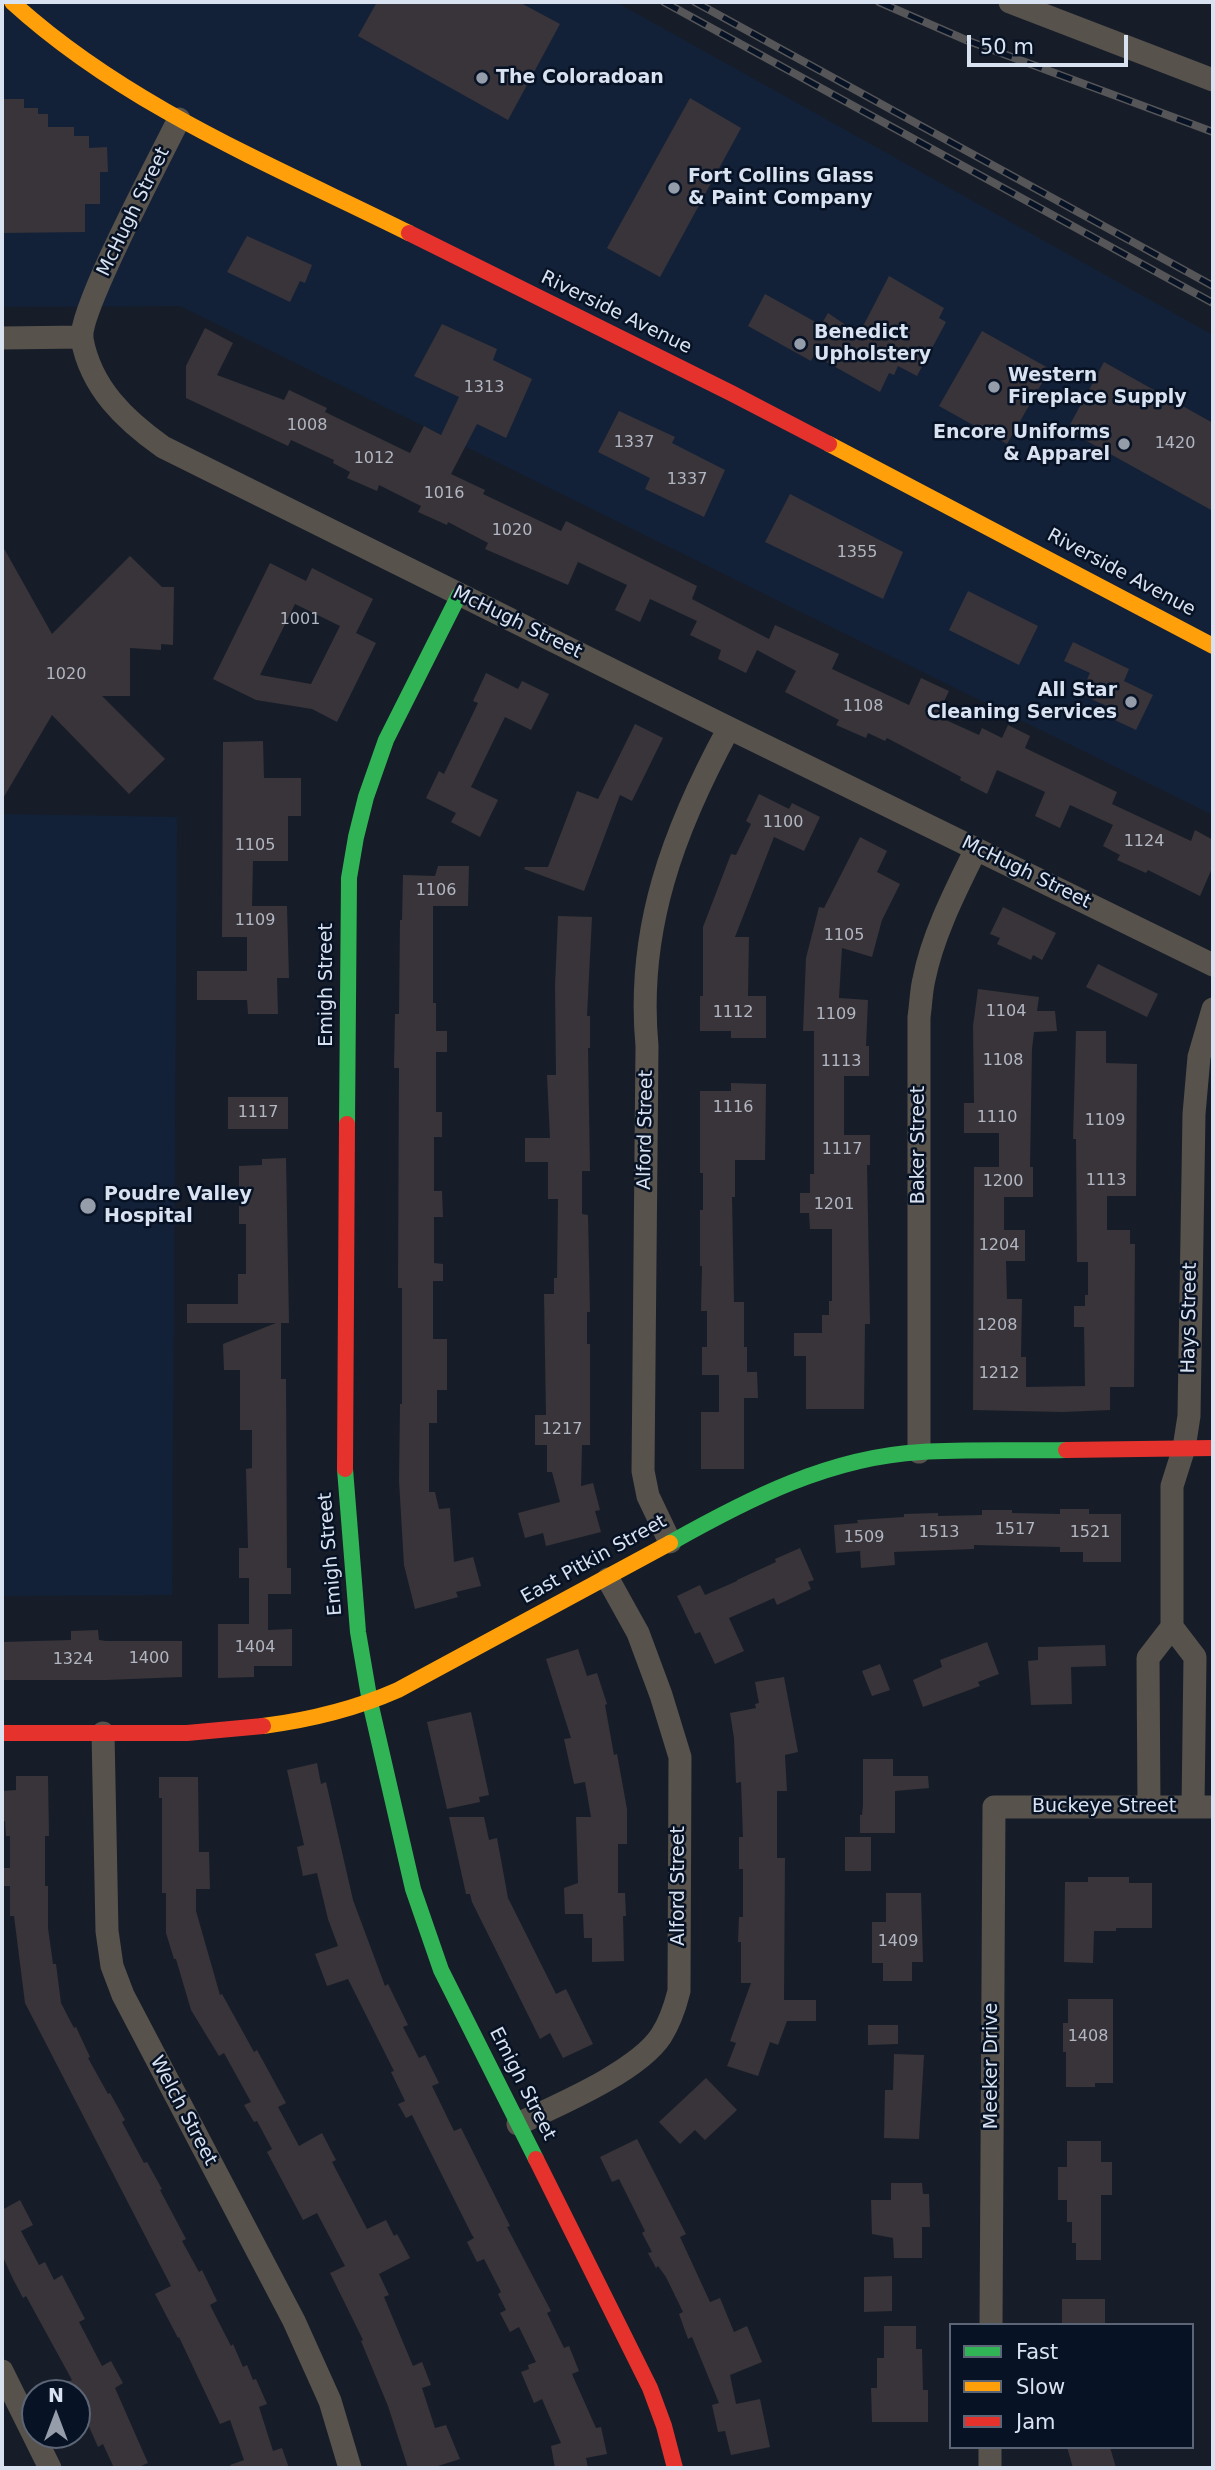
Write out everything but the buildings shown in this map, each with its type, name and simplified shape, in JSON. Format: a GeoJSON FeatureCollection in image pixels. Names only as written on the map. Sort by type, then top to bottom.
{"type":"FeatureCollection","features":[{"type":"Feature","properties":{"kind":"street","name":"Riverside Avenue"},"geometry":{"type":"LineString","coordinates":[[12,2],[62,47],[91,68],[179,119],[731,393],[1213,646]]}},
{"type":"Feature","properties":{"kind":"street"},"geometry":{"type":"LineString","coordinates":[[1010,2],[1213,80]]}},
{"type":"Feature","properties":{"kind":"street","name":"McHugh Street"},"geometry":{"type":"LineString","coordinates":[[179,119],[108,263],[85,317],[82,337],[92,369],[105,395],[141,432],[163,447],[459,595],[1213,965]]}},
{"type":"Feature","properties":{"kind":"street"},"geometry":{"type":"LineString","coordinates":[[2,338],[82,337]]}},
{"type":"Feature","properties":{"kind":"street","name":"Emigh Street"},"geometry":{"type":"LineString","coordinates":[[459,595],[386,740],[366,797],[349,878],[345,1474],[358,1632],[370,1702],[413,1889],[441,1970],[650,2388],[675,2468]]}},
{"type":"Feature","properties":{"kind":"street","name":"Alford Street"},"geometry":{"type":"LineString","coordinates":[[670,1542],[648,1496],[643,1471],[647,1046],[644,981],[650,931],[680,827],[729,728]]}},
{"type":"Feature","properties":{"kind":"street","name":"Baker Street"},"geometry":{"type":"LineString","coordinates":[[919,1452],[919,1017],[924,978],[933,949],[951,900],[976,849]]}},
{"type":"Feature","properties":{"kind":"street","name":"Hays Street"},"geometry":{"type":"LineString","coordinates":[[1172,1627],[1172,1486],[1184,1448],[1189,1416],[1194,1114],[1199,1056],[1213,1009]]}},
{"type":"Feature","properties":{"kind":"street","name":"East Pitkin Street"},"geometry":{"type":"LineString","coordinates":[[2,1733],[207,1732],[263,1728],[370,1702],[608,1579],[670,1542],[802,1478],[871,1459],[919,1452],[1213,1448]]}},
{"type":"Feature","properties":{"kind":"street","name":"Alford Street"},"geometry":{"type":"LineString","coordinates":[[518,2124],[576,2097],[647,2052],[673,2015],[678,1991],[680,1757],[662,1695],[638,1633],[608,1579]]}},
{"type":"Feature","properties":{"kind":"street"},"geometry":{"type":"LineString","coordinates":[[1149,1807],[1148,1658],[1172,1627],[1195,1657],[1203,1807]]}},
{"type":"Feature","properties":{"kind":"street","name":"Welch Street"},"geometry":{"type":"LineString","coordinates":[[103,1733],[107,1931],[112,1966],[123,1995],[294,2321],[330,2401],[351,2468]]}},
{"type":"Feature","properties":{"kind":"street","name":"Buckeye Street"},"geometry":{"type":"LineString","coordinates":[[994,1807],[1203,1807]]}},
{"type":"Feature","properties":{"kind":"street","name":"Meeker Drive"},"geometry":{"type":"LineString","coordinates":[[991,2323],[994,1807]]}},
{"type":"Feature","properties":{"kind":"street"},"geometry":{"type":"LineString","coordinates":[[2,2371],[50,2468]]}},
{"type":"Feature","properties":{"kind":"street"},"geometry":{"type":"LineString","coordinates":[[990,2449],[990,2468]]}},
{"type":"Feature","properties":{"kind":"shaded area"},"geometry":{"type":"Polygon","coordinates":[[[2,2],[616,2],[1213,335],[1213,815],[180,306],[2,307],[2,2]]]}},
{"type":"Feature","properties":{"kind":"shaded area","name":"Poudre Valley Hospital"},"geometry":{"type":"Polygon","coordinates":[[[2,814],[177,817],[172,1595],[2,1596],[2,814]]]}},
{"type":"Feature","properties":{"kind":"railway"},"geometry":{"type":"LineString","coordinates":[[664,2],[1213,303]]}},
{"type":"Feature","properties":{"kind":"railway"},"geometry":{"type":"LineString","coordinates":[[695,2],[1213,286]]}},
{"type":"Feature","properties":{"kind":"railway"},"geometry":{"type":"LineString","coordinates":[[879,2],[966,40],[1213,132]]}},
{"type":"Feature","properties":{"kind":"traffic: fast"},"geometry":{"type":"LineString","coordinates":[[347,1124],[349,878],[356,837],[366,797],[386,740],[459,595]]}},
{"type":"Feature","properties":{"kind":"traffic: fast"},"geometry":{"type":"LineString","coordinates":[[670,1543],[760,1496],[822,1471],[854,1462],[921,1452],[1066,1450]]}},
{"type":"Feature","properties":{"kind":"traffic: fast"},"geometry":{"type":"LineString","coordinates":[[345,1469],[358,1632],[370,1702],[413,1889],[441,1970],[536,2159]]}},
{"type":"Feature","properties":{"kind":"traffic: slow"},"geometry":{"type":"LineString","coordinates":[[12,2],[56,39],[152,103],[253,157],[409,233]]}},
{"type":"Feature","properties":{"kind":"traffic: slow"},"geometry":{"type":"LineString","coordinates":[[829,444],[1213,646]]}},
{"type":"Feature","properties":{"kind":"traffic: slow"},"geometry":{"type":"LineString","coordinates":[[263,1726],[332,1713],[398,1690],[670,1543]]}},
{"type":"Feature","properties":{"kind":"traffic: jam"},"geometry":{"type":"LineString","coordinates":[[409,233],[829,444]]}},
{"type":"Feature","properties":{"kind":"traffic: jam"},"geometry":{"type":"LineString","coordinates":[[345,1469],[347,1124]]}},
{"type":"Feature","properties":{"kind":"traffic: jam"},"geometry":{"type":"LineString","coordinates":[[1066,1450],[1213,1448]]}},
{"type":"Feature","properties":{"kind":"traffic: jam"},"geometry":{"type":"LineString","coordinates":[[2,1733],[187,1733],[263,1726]]}},
{"type":"Feature","properties":{"kind":"traffic: jam"},"geometry":{"type":"LineString","coordinates":[[536,2159],[650,2388],[675,2468]]}},
{"type":"Feature","properties":{"kind":"place","name":"The Coloradoan"},"geometry":{"type":"Point","coordinates":[482,78]}},
{"type":"Feature","properties":{"kind":"place","name":"Fort Collins Glass & Paint Company"},"geometry":{"type":"Point","coordinates":[674,188]}},
{"type":"Feature","properties":{"kind":"place","name":"Benedict Upholstery"},"geometry":{"type":"Point","coordinates":[800,344]}},
{"type":"Feature","properties":{"kind":"place","name":"Western Fireplace Supply"},"geometry":{"type":"Point","coordinates":[994,387]}},
{"type":"Feature","properties":{"kind":"place","name":"Encore Uniforms & Apparel"},"geometry":{"type":"Point","coordinates":[1124,444]}},
{"type":"Feature","properties":{"kind":"place","name":"All Star Cleaning Services"},"geometry":{"type":"Point","coordinates":[1131,702]}},
{"type":"Feature","properties":{"kind":"place","name":"Poudre Valley Hospital"},"geometry":{"type":"Point","coordinates":[88,1206]}}]}
